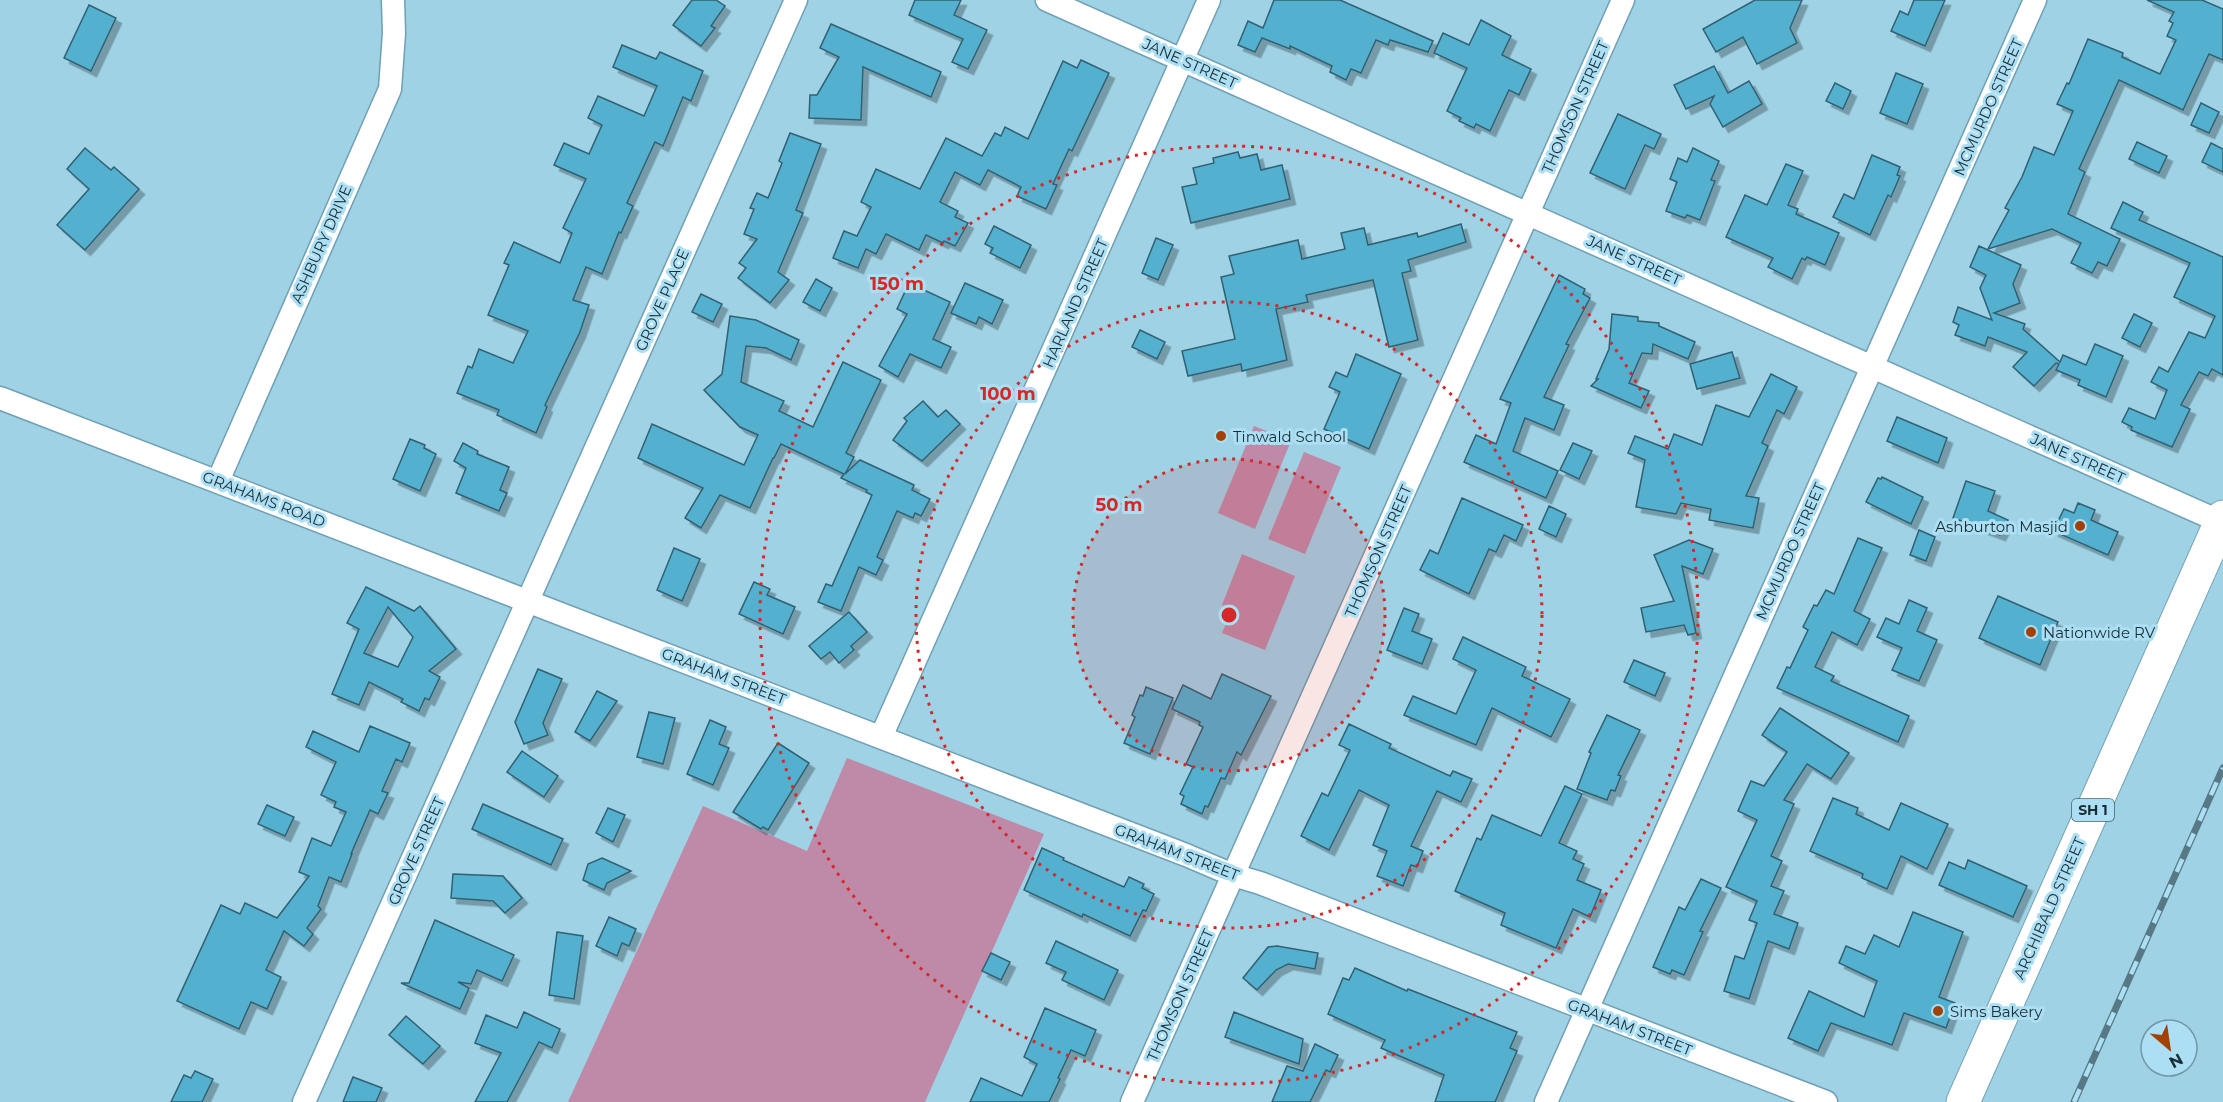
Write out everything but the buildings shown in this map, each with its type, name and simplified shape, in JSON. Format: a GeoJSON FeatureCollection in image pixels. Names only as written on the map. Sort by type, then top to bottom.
{"type":"FeatureCollection","features":[{"type":"Feature","properties":{"kind":"highway","name":"ARCHIBALD STREET"},"geometry":{"type":"LineString","coordinates":[[1963,1102],[2222,520]]}},
{"type":"Feature","properties":{"kind":"street","name":"ASHBURY DRIVE"},"geometry":{"type":"LineString","coordinates":[[218,481],[390,89],[394,33],[393,0]]}},
{"type":"Feature","properties":{"kind":"street","name":"GROVE PLACE"},"geometry":{"type":"LineString","coordinates":[[528,600],[796,0]]}},
{"type":"Feature","properties":{"kind":"street","name":"JANE STREET"},"geometry":{"type":"LineString","coordinates":[[1047,0],[2222,520]]}},
{"type":"Feature","properties":{"kind":"street","name":"HARLAND STREET"},"geometry":{"type":"LineString","coordinates":[[881,737],[1209,0]]}},
{"type":"Feature","properties":{"kind":"street","name":"THOMSON STREET"},"geometry":{"type":"LineString","coordinates":[[1132,1102],[1623,0]]}},
{"type":"Feature","properties":{"kind":"street","name":"MCMURDO STREET"},"geometry":{"type":"LineString","coordinates":[[1546,1102],[2035,0]]}},
{"type":"Feature","properties":{"kind":"street","name":"GRAHAMS ROAD"},"geometry":{"type":"LineString","coordinates":[[0,398],[528,600]]}},
{"type":"Feature","properties":{"kind":"street","name":"GRAHAM STREET"},"geometry":{"type":"LineString","coordinates":[[528,600],[1233,875],[1260,883],[1826,1102]]}},
{"type":"Feature","properties":{"kind":"street","name":"GROVE STREET"},"geometry":{"type":"LineString","coordinates":[[304,1102],[528,600]]}},
{"type":"Feature","properties":{"kind":"shaded area"},"geometry":{"type":"Polygon","coordinates":[[[1254,426],[1291,441],[1255,529],[1218,513],[1254,426]]]}},
{"type":"Feature","properties":{"kind":"shaded area"},"geometry":{"type":"Polygon","coordinates":[[[1304,452],[1341,467],[1305,554],[1268,539],[1304,452]]]}},
{"type":"Feature","properties":{"kind":"shaded area"},"geometry":{"type":"Polygon","coordinates":[[[1242,554],[1295,576],[1265,650],[1222,633],[1232,609],[1222,605],[1242,554]]]}},
{"type":"Feature","properties":{"kind":"shaded area"},"geometry":{"type":"Polygon","coordinates":[[[847,758],[1044,834],[925,1102],[568,1102],[703,806],[807,851],[847,758]]]}},
{"type":"Feature","properties":{"kind":"railway"},"geometry":{"type":"LineString","coordinates":[[2074,1102],[2223,768]]}},
{"type":"Feature","properties":{"kind":"place","name":"Tinwald School"},"geometry":{"type":"Point","coordinates":[1221,436]}},
{"type":"Feature","properties":{"kind":"place","name":"Ashburton Masjid"},"geometry":{"type":"Point","coordinates":[2080,526]}},
{"type":"Feature","properties":{"kind":"place","name":"Nationwide RV"},"geometry":{"type":"Point","coordinates":[2031,632]}},
{"type":"Feature","properties":{"kind":"place","name":"Sims Bakery"},"geometry":{"type":"Point","coordinates":[1938,1011]}}]}
